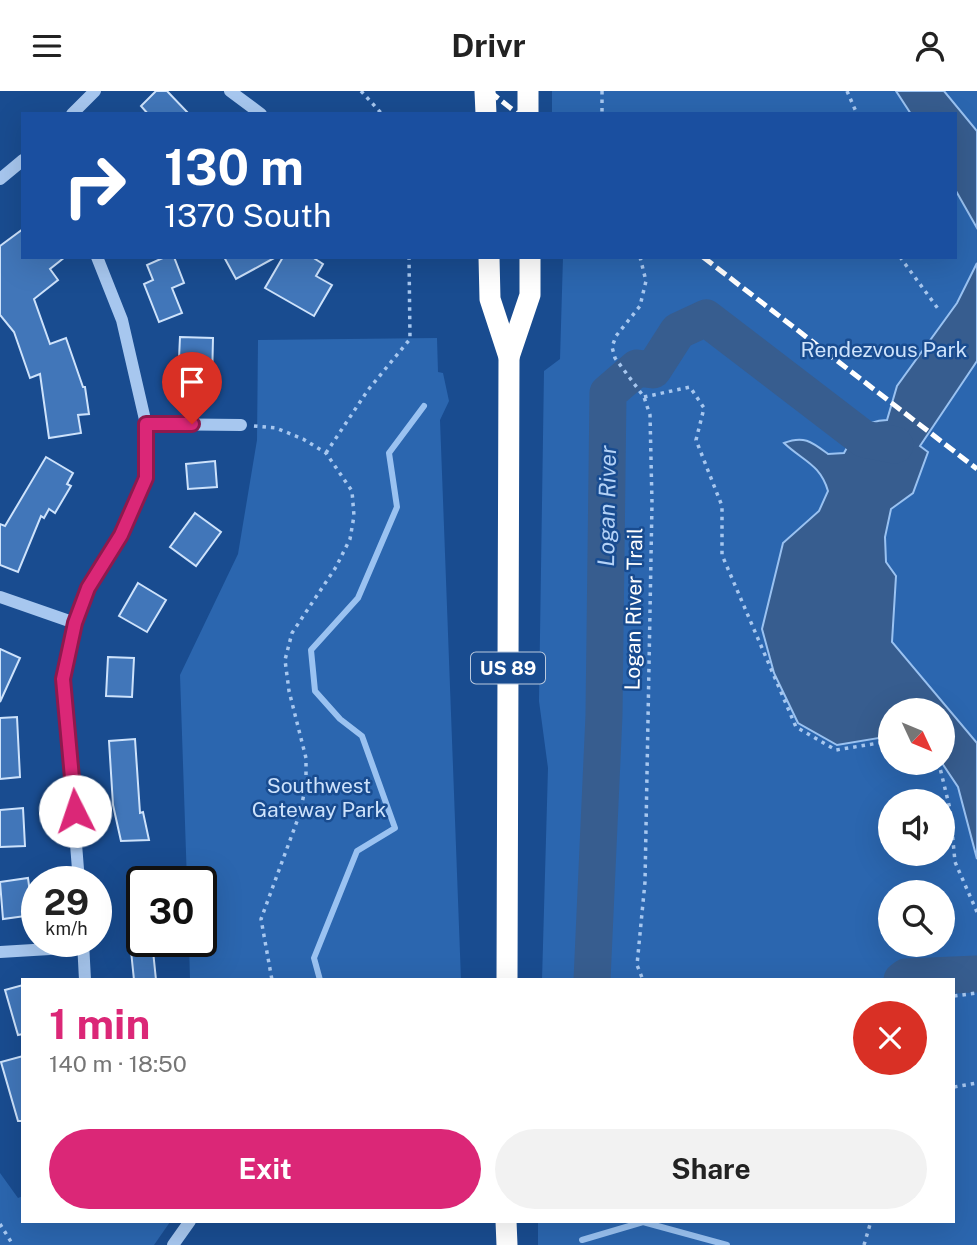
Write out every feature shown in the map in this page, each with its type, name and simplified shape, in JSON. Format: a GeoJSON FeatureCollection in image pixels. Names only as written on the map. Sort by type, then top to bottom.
{"type":"FeatureCollection","features":[{"type":"Feature","properties":{"kind":"highway"},"geometry":{"type":"LineString","coordinates":[[485,91],[486,112]]}},
{"type":"Feature","properties":{"kind":"highway"},"geometry":{"type":"LineString","coordinates":[[528,91],[528,112]]}},
{"type":"Feature","properties":{"kind":"highway","name":"US 89"},"geometry":{"type":"LineString","coordinates":[[489,259],[490,299],[509,357],[507,978]]}},
{"type":"Feature","properties":{"kind":"highway","name":"US 89"},"geometry":{"type":"LineString","coordinates":[[509,357],[530,295],[530,259]]}},
{"type":"Feature","properties":{"kind":"highway"},"geometry":{"type":"LineString","coordinates":[[506,1223],[507,1245]]}},
{"type":"Feature","properties":{"kind":"street"},"geometry":{"type":"LineString","coordinates":[[74,112],[95,91]]}},
{"type":"Feature","properties":{"kind":"street"},"geometry":{"type":"LineString","coordinates":[[230,91],[258,112]]}},
{"type":"Feature","properties":{"kind":"street"},"geometry":{"type":"LineString","coordinates":[[0,179],[21,162]]}},
{"type":"Feature","properties":{"kind":"street"},"geometry":{"type":"LineString","coordinates":[[78,866],[63,679],[75,623],[88,588],[121,535],[146,478],[146,424],[121,320],[98,259]]}},
{"type":"Feature","properties":{"kind":"street"},"geometry":{"type":"LineString","coordinates":[[146,424],[241,425]]}},
{"type":"Feature","properties":{"kind":"street"},"geometry":{"type":"LineString","coordinates":[[0,597],[75,623]]}},
{"type":"Feature","properties":{"kind":"street"},"geometry":{"type":"LineString","coordinates":[[0,952],[21,950]]}},
{"type":"Feature","properties":{"kind":"street"},"geometry":{"type":"LineString","coordinates":[[84,957],[85,978]]}},
{"type":"Feature","properties":{"kind":"street"},"geometry":{"type":"LineString","coordinates":[[173,1245],[189,1223]]}},
{"type":"Feature","properties":{"kind":"path"},"geometry":{"type":"LineString","coordinates":[[361,91],[380,112]]}},
{"type":"Feature","properties":{"kind":"path"},"geometry":{"type":"LineString","coordinates":[[602,91],[602,112]]}},
{"type":"Feature","properties":{"kind":"path"},"geometry":{"type":"LineString","coordinates":[[847,91],[856,112]]}},
{"type":"Feature","properties":{"kind":"path"},"geometry":{"type":"LineString","coordinates":[[326,453],[368,390],[410,338],[409,259]]}},
{"type":"Feature","properties":{"kind":"path","name":"Logan River Trail"},"geometry":{"type":"LineString","coordinates":[[640,259],[646,281],[640,306],[616,336],[612,347],[615,358],[644,397],[650,415],[652,503],[645,882],[637,965],[642,978]]}},
{"type":"Feature","properties":{"kind":"path"},"geometry":{"type":"LineString","coordinates":[[901,259],[939,310]]}},
{"type":"Feature","properties":{"kind":"path"},"geometry":{"type":"LineString","coordinates":[[644,397],[690,387],[704,408],[696,440],[722,506],[722,555],[796,727],[835,750],[878,743]]}},
{"type":"Feature","properties":{"kind":"path"},"geometry":{"type":"LineString","coordinates":[[241,425],[276,428],[303,439],[326,453],[352,491],[354,516],[350,539],[336,568],[292,633],[285,660],[289,691],[306,758],[306,784],[300,813],[261,919],[272,978]]}},
{"type":"Feature","properties":{"kind":"path"},"geometry":{"type":"LineString","coordinates":[[942,775],[950,809],[956,862],[977,912]]}},
{"type":"Feature","properties":{"kind":"path"},"geometry":{"type":"LineString","coordinates":[[955,996],[977,993]]}},
{"type":"Feature","properties":{"kind":"path"},"geometry":{"type":"LineString","coordinates":[[955,1087],[977,1083]]}},
{"type":"Feature","properties":{"kind":"path"},"geometry":{"type":"LineString","coordinates":[[864,1245],[870,1223]]}},
{"type":"Feature","properties":{"kind":"path"},"geometry":{"type":"LineString","coordinates":[[0,1224],[13,1245]]}},
{"type":"Feature","properties":{"kind":"green space","name":"Rendezvous Park"},"geometry":{"type":"Polygon","coordinates":[[[552,91],[977,91],[977,1245],[538,1245],[538,1223],[955,1223],[955,978],[542,978],[548,768],[539,701],[544,371],[560,359],[563,259],[957,259],[957,112],[552,112],[552,91]]]}},
{"type":"Feature","properties":{"kind":"green space","name":"Southwest Gateway Park"},"geometry":{"type":"Polygon","coordinates":[[[437,338],[438,372],[443,373],[449,401],[440,420],[461,978],[190,978],[189,957],[217,957],[217,866],[186,866],[180,675],[238,554],[257,440],[258,340],[437,338]]]}},
{"type":"Feature","properties":{"kind":"green space"},"geometry":{"type":"Polygon","coordinates":[[[0,1173],[18,1198],[21,1197],[21,1223],[169,1223],[154,1245],[0,1245],[0,1173]]]}},
{"type":"Feature","properties":{"kind":"shaded area"},"geometry":{"type":"Polygon","coordinates":[[[896,91],[944,91],[977,131],[977,228],[957,193],[957,112],[910,112],[896,91]]]}},
{"type":"Feature","properties":{"kind":"shaded area"},"geometry":{"type":"Polygon","coordinates":[[[977,263],[977,361],[920,446],[928,452],[913,493],[891,509],[885,537],[886,562],[896,576],[892,642],[939,698],[878,698],[878,738],[837,745],[798,723],[774,673],[762,629],[783,543],[819,511],[828,491],[816,469],[784,443],[802,440],[828,454],[844,453],[852,439],[866,425],[887,420],[897,386],[957,303],[977,263]]]}},
{"type":"Feature","properties":{"kind":"shaded area"},"geometry":{"type":"Polygon","coordinates":[[[956,718],[977,743],[977,859],[958,787],[950,775],[956,775],[956,718]]]}},
{"type":"Feature","properties":{"kind":"building"},"geometry":{"type":"Polygon","coordinates":[[[156,91],[167,91],[187,112],[146,112],[141,106],[156,91]]]}},
{"type":"Feature","properties":{"kind":"building"},"geometry":{"type":"Polygon","coordinates":[[[21,230],[21,259],[62,259],[50,269],[58,280],[34,299],[50,344],[66,338],[85,387],[89,414],[78,415],[81,433],[49,438],[40,374],[30,378],[14,332],[0,315],[0,246],[21,230]]]}},
{"type":"Feature","properties":{"kind":"building"},"geometry":{"type":"Polygon","coordinates":[[[160,259],[175,259],[184,283],[172,288],[182,313],[159,322],[144,284],[153,280],[147,265],[160,259]]]}},
{"type":"Feature","properties":{"kind":"building"},"geometry":{"type":"Polygon","coordinates":[[[225,259],[272,259],[236,279],[225,259]]]}},
{"type":"Feature","properties":{"kind":"building"},"geometry":{"type":"Polygon","coordinates":[[[282,259],[315,259],[323,264],[316,276],[332,285],[314,316],[265,288],[282,259]]]}},
{"type":"Feature","properties":{"kind":"building"},"geometry":{"type":"Polygon","coordinates":[[[180,337],[213,338],[212,381],[178,380],[180,337]]]}},
{"type":"Feature","properties":{"kind":"building"},"geometry":{"type":"Polygon","coordinates":[[[46,457],[73,473],[67,484],[71,486],[55,513],[49,509],[44,518],[41,516],[18,572],[0,565],[0,524],[5,526],[46,457]]]}},
{"type":"Feature","properties":{"kind":"building"},"geometry":{"type":"Polygon","coordinates":[[[215,461],[217,487],[188,489],[186,464],[215,461]]]}},
{"type":"Feature","properties":{"kind":"building"},"geometry":{"type":"Polygon","coordinates":[[[195,513],[221,532],[196,566],[170,547],[195,513]]]}},
{"type":"Feature","properties":{"kind":"building"},"geometry":{"type":"Polygon","coordinates":[[[138,583],[166,600],[147,632],[119,616],[138,583]]]}},
{"type":"Feature","properties":{"kind":"building"},"geometry":{"type":"Polygon","coordinates":[[[0,649],[20,658],[0,702],[0,649]]]}},
{"type":"Feature","properties":{"kind":"building"},"geometry":{"type":"Polygon","coordinates":[[[108,657],[134,658],[132,697],[106,696],[108,657]]]}},
{"type":"Feature","properties":{"kind":"building"},"geometry":{"type":"Polygon","coordinates":[[[17,717],[20,777],[0,779],[0,718],[17,717]]]}},
{"type":"Feature","properties":{"kind":"building"},"geometry":{"type":"Polygon","coordinates":[[[135,739],[140,813],[143,812],[149,840],[121,841],[113,805],[109,741],[135,739]]]}},
{"type":"Feature","properties":{"kind":"building"},"geometry":{"type":"Polygon","coordinates":[[[23,808],[25,846],[0,847],[0,810],[23,808]]]}},
{"type":"Feature","properties":{"kind":"building"},"geometry":{"type":"Polygon","coordinates":[[[21,879],[21,917],[3,919],[0,882],[21,879]]]}},
{"type":"Feature","properties":{"kind":"building"},"geometry":{"type":"Polygon","coordinates":[[[132,957],[154,957],[156,978],[134,978],[132,957]]]}},
{"type":"Feature","properties":{"kind":"building"},"geometry":{"type":"Polygon","coordinates":[[[21,986],[21,1034],[18,1035],[5,990],[21,986]]]}},
{"type":"Feature","properties":{"kind":"building"},"geometry":{"type":"Polygon","coordinates":[[[21,1057],[21,1121],[18,1121],[1,1062],[21,1057]]]}},
{"type":"Feature","properties":{"kind":"waterway","name":"Logan River"},"geometry":{"type":"LineString","coordinates":[[592,978],[604,715],[608,393],[637,368],[653,370],[678,331],[706,318],[864,439],[895,445]]}},
{"type":"Feature","properties":{"kind":"waterway"},"geometry":{"type":"LineString","coordinates":[[319,978],[314,958],[357,851],[395,828],[362,736],[340,719],[315,691],[311,650],[358,598],[397,507],[389,453],[424,406]]}},
{"type":"Feature","properties":{"kind":"waterway","name":"Logan River"},"geometry":{"type":"LineString","coordinates":[[905,978],[977,974]]}},
{"type":"Feature","properties":{"kind":"waterway"},"geometry":{"type":"LineString","coordinates":[[582,1240],[640,1223]]}},
{"type":"Feature","properties":{"kind":"waterway"},"geometry":{"type":"LineString","coordinates":[[647,1223],[727,1245]]}},
{"type":"Feature","properties":{"kind":"railway"},"geometry":{"type":"LineString","coordinates":[[489,91],[515,112]]}},
{"type":"Feature","properties":{"kind":"railway"},"geometry":{"type":"LineString","coordinates":[[706,259],[977,469]]}},
{"type":"Feature","properties":{"kind":"route"},"geometry":{"type":"LineString","coordinates":[[75,811],[63,679],[75,623],[88,588],[121,535],[146,478],[146,424],[192,424]]}}]}
